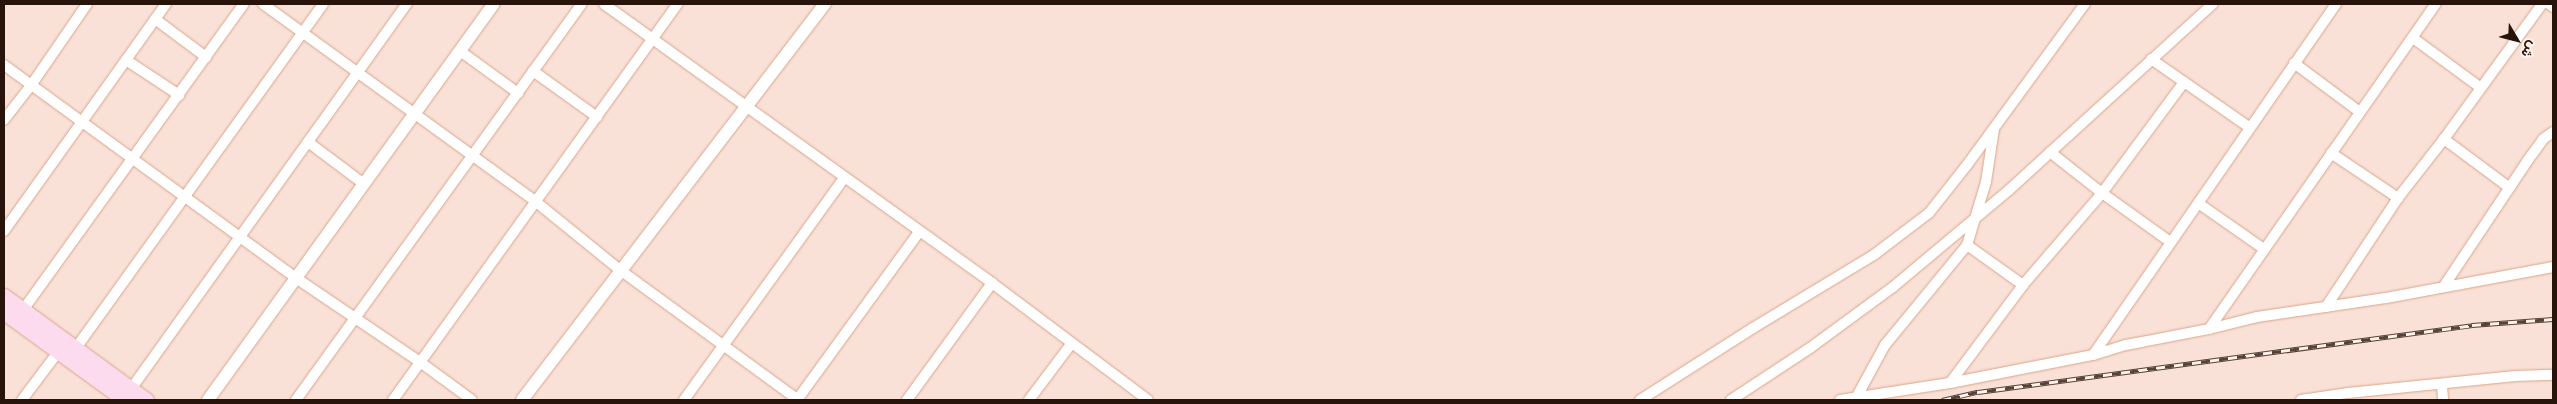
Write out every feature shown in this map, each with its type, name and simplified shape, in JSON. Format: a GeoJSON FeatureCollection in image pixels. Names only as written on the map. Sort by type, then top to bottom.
{"type":"FeatureCollection","features":[{"type":"Feature","properties":{"kind":"main road"},"geometry":{"type":"LineString","coordinates":[[4,296],[76,348],[128,395]]}},
{"type":"Feature","properties":{"kind":"main road"},"geometry":{"type":"LineString","coordinates":[[4,312],[58,352],[128,395],[146,400]]}},
{"type":"Feature","properties":{"kind":"street"},"geometry":{"type":"LineString","coordinates":[[4,120],[32,84],[86,4]]}},
{"type":"Feature","properties":{"kind":"street"},"geometry":{"type":"LineString","coordinates":[[4,231],[166,4]]}},
{"type":"Feature","properties":{"kind":"street"},"geometry":{"type":"LineString","coordinates":[[23,310],[244,4]]}},
{"type":"Feature","properties":{"kind":"street"},"geometry":{"type":"LineString","coordinates":[[263,4],[472,154],[535,201],[620,270],[797,400],[919,232]]}},
{"type":"Feature","properties":{"kind":"street"},"geometry":{"type":"LineString","coordinates":[[76,348],[323,4]]}},
{"type":"Feature","properties":{"kind":"street"},"geometry":{"type":"LineString","coordinates":[[128,395],[407,4]]}},
{"type":"Feature","properties":{"kind":"street"},"geometry":{"type":"LineString","coordinates":[[208,400],[494,4]]}},
{"type":"Feature","properties":{"kind":"street"},"geometry":{"type":"LineString","coordinates":[[296,400],[582,4]]}},
{"type":"Feature","properties":{"kind":"street"},"geometry":{"type":"LineString","coordinates":[[604,4],[746,108],[992,283],[1072,343],[1135,396],[1148,400]]}},
{"type":"Feature","properties":{"kind":"street"},"geometry":{"type":"LineString","coordinates":[[393,400],[678,4]]}},
{"type":"Feature","properties":{"kind":"street"},"geometry":{"type":"LineString","coordinates":[[522,400],[825,4]]}},
{"type":"Feature","properties":{"kind":"street"},"geometry":{"type":"LineString","coordinates":[[1640,400],[1752,328],[1875,254],[1912,228],[1940,200],[2085,4]]}},
{"type":"Feature","properties":{"kind":"street"},"geometry":{"type":"LineString","coordinates":[[1731,400],[1810,348],[1886,292],[1973,220],[2213,4]]}},
{"type":"Feature","properties":{"kind":"street"},"geometry":{"type":"LineString","coordinates":[[2092,355],[2169,241],[2198,203],[2336,4]]}},
{"type":"Feature","properties":{"kind":"street"},"geometry":{"type":"LineString","coordinates":[[2210,329],[2436,4]]}},
{"type":"Feature","properties":{"kind":"street"},"geometry":{"type":"LineString","coordinates":[[2326,307],[2398,198],[2444,139],[2542,4]]}},
{"type":"Feature","properties":{"kind":"street"},"geometry":{"type":"LineString","coordinates":[[2549,4],[2553,7]]}},
{"type":"Feature","properties":{"kind":"street"},"geometry":{"type":"LineString","coordinates":[[155,19],[206,57]]}},
{"type":"Feature","properties":{"kind":"street"},"geometry":{"type":"LineString","coordinates":[[2413,38],[2481,88]]}},
{"type":"Feature","properties":{"kind":"street"},"geometry":{"type":"LineString","coordinates":[[460,51],[518,93]]}},
{"type":"Feature","properties":{"kind":"street"},"geometry":{"type":"LineString","coordinates":[[2152,59],[2249,127]]}},
{"type":"Feature","properties":{"kind":"street"},"geometry":{"type":"LineString","coordinates":[[126,60],[179,95]]}},
{"type":"Feature","properties":{"kind":"street"},"geometry":{"type":"LineString","coordinates":[[2294,63],[2360,112]]}},
{"type":"Feature","properties":{"kind":"street"},"geometry":{"type":"LineString","coordinates":[[4,65],[82,120],[296,278],[420,362],[472,400]]}},
{"type":"Feature","properties":{"kind":"street"},"geometry":{"type":"LineString","coordinates":[[533,71],[597,117]]}},
{"type":"Feature","properties":{"kind":"street"},"geometry":{"type":"LineString","coordinates":[[1950,383],[2023,285],[2102,193],[2184,82]]}},
{"type":"Feature","properties":{"kind":"street"},"geometry":{"type":"LineString","coordinates":[[1856,398],[1885,345],[1967,245],[1986,182],[1994,128]]}},
{"type":"Feature","properties":{"kind":"street"},"geometry":{"type":"LineString","coordinates":[[2444,286],[2543,139],[2553,132]]}},
{"type":"Feature","properties":{"kind":"street"},"geometry":{"type":"LineString","coordinates":[[2444,139],[2510,188]]}},
{"type":"Feature","properties":{"kind":"street"},"geometry":{"type":"LineString","coordinates":[[308,142],[364,184]]}},
{"type":"Feature","properties":{"kind":"street"},"geometry":{"type":"LineString","coordinates":[[2050,152],[2102,193],[2169,241]]}},
{"type":"Feature","properties":{"kind":"street"},"geometry":{"type":"LineString","coordinates":[[2331,154],[2398,198]]}},
{"type":"Feature","properties":{"kind":"street"},"geometry":{"type":"LineString","coordinates":[[684,400],[844,178]]}},
{"type":"Feature","properties":{"kind":"street"},"geometry":{"type":"LineString","coordinates":[[2198,203],[2264,249]]}},
{"type":"Feature","properties":{"kind":"street"},"geometry":{"type":"LineString","coordinates":[[1967,245],[2023,285]]}},
{"type":"Feature","properties":{"kind":"street"},"geometry":{"type":"LineString","coordinates":[[1840,400],[1950,383],[2092,355],[2126,345],[2210,329],[2257,317],[2386,298],[2553,267]]}},
{"type":"Feature","properties":{"kind":"street"},"geometry":{"type":"LineString","coordinates":[[907,400],[992,283]]}},
{"type":"Feature","properties":{"kind":"street"},"geometry":{"type":"LineString","coordinates":[[1029,400],[1072,343]]}},
{"type":"Feature","properties":{"kind":"street"},"geometry":{"type":"LineString","coordinates":[[22,400],[58,352]]}},
{"type":"Feature","properties":{"kind":"street"},"geometry":{"type":"LineString","coordinates":[[2301,400],[2348,393],[2442,385],[2515,376],[2553,376]]}},
{"type":"Feature","properties":{"kind":"street"},"geometry":{"type":"LineString","coordinates":[[2442,385],[2444,400]]}},
{"type":"Feature","properties":{"kind":"railway"},"geometry":{"type":"LineString","coordinates":[[1942,400],[1978,392],[2472,325],[2553,319]]}}]}
